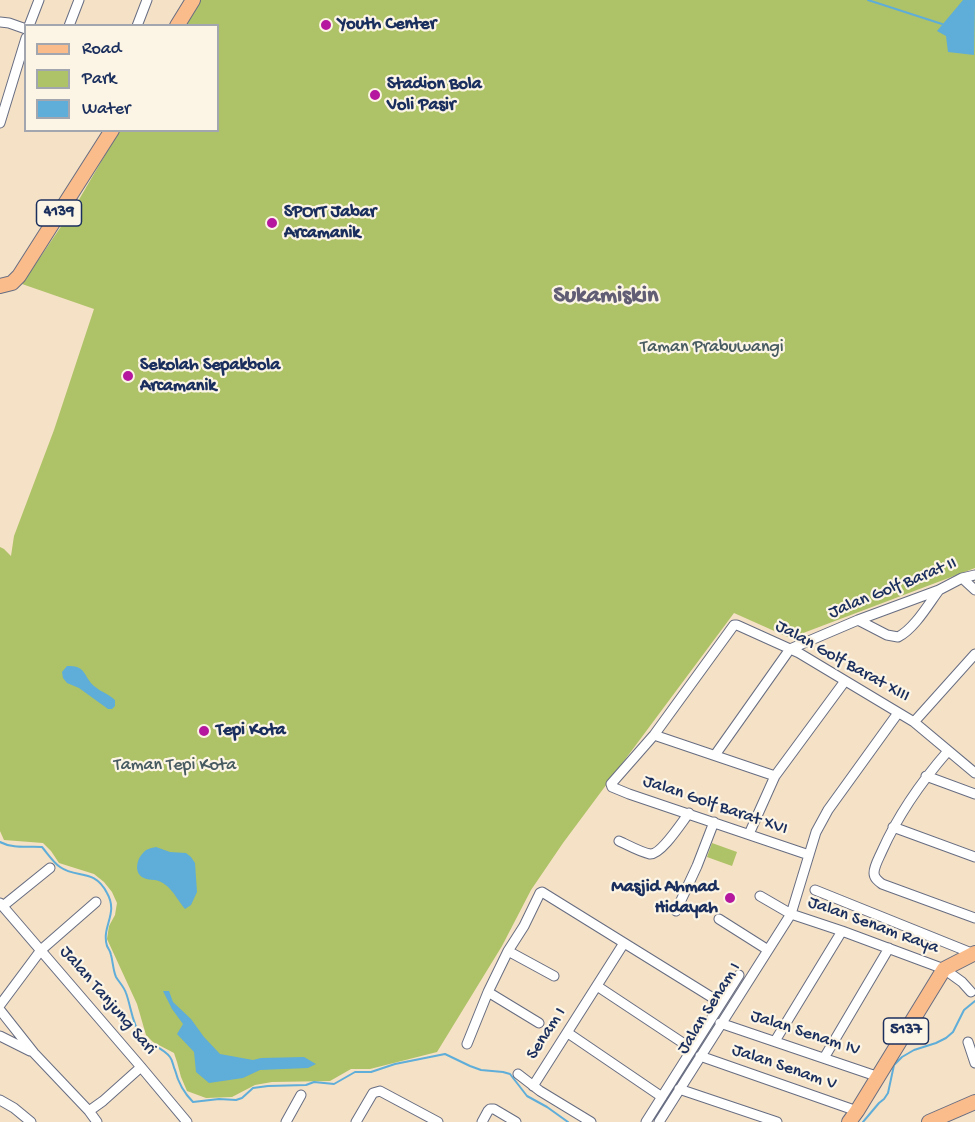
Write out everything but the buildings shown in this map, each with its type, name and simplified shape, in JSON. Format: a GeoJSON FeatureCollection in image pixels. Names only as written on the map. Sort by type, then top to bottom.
{"type":"FeatureCollection","features":[{"type":"Feature","properties":{"kind":"main road"},"geometry":{"type":"LineString","coordinates":[[178,24],[193,0]]}},
{"type":"Feature","properties":{"kind":"main road","name":"4139"},"geometry":{"type":"LineString","coordinates":[[0,288],[12,283],[19,276],[111,132]]}},
{"type":"Feature","properties":{"kind":"main road"},"geometry":{"type":"LineString","coordinates":[[944,969],[974,954]]}},
{"type":"Feature","properties":{"kind":"main road","name":"5137"},"geometry":{"type":"LineString","coordinates":[[853,1116],[944,969]]}},
{"type":"Feature","properties":{"kind":"main road"},"geometry":{"type":"LineString","coordinates":[[929,1122],[975,1102]]}},
{"type":"Feature","properties":{"kind":"street"},"geometry":{"type":"LineString","coordinates":[[30,24],[39,0]]}},
{"type":"Feature","properties":{"kind":"street"},"geometry":{"type":"LineString","coordinates":[[70,24],[79,0]]}},
{"type":"Feature","properties":{"kind":"street"},"geometry":{"type":"LineString","coordinates":[[138,24],[147,0]]}},
{"type":"Feature","properties":{"kind":"street"},"geometry":{"type":"LineString","coordinates":[[0,22],[24,28]]}},
{"type":"Feature","properties":{"kind":"street"},"geometry":{"type":"LineString","coordinates":[[0,123],[24,45]]}},
{"type":"Feature","properties":{"kind":"street","name":"Jalan Golf Barat II"},"geometry":{"type":"LineString","coordinates":[[790,650],[858,620],[939,590],[962,578],[975,575]]}},
{"type":"Feature","properties":{"kind":"street"},"geometry":{"type":"LineString","coordinates":[[962,578],[975,590]]}},
{"type":"Feature","properties":{"kind":"street"},"geometry":{"type":"LineString","coordinates":[[858,620],[898,637],[910,628],[939,590]]}},
{"type":"Feature","properties":{"kind":"street","name":"Jalan Golf Barat XIII"},"geometry":{"type":"LineString","coordinates":[[612,787],[611,784],[654,735],[734,625],[799,653],[914,722],[975,773]]}},
{"type":"Feature","properties":{"kind":"street"},"geometry":{"type":"LineString","coordinates":[[715,755],[790,650]]}},
{"type":"Feature","properties":{"kind":"street"},"geometry":{"type":"LineString","coordinates":[[914,722],[975,654]]}},
{"type":"Feature","properties":{"kind":"street"},"geometry":{"type":"LineString","coordinates":[[967,664],[975,671]]}},
{"type":"Feature","properties":{"kind":"street"},"geometry":{"type":"LineString","coordinates":[[749,834],[775,776],[845,681]]}},
{"type":"Feature","properties":{"kind":"street","name":"Jalan Senam I"},"geometry":{"type":"LineString","coordinates":[[660,1122],[720,1023],[791,914],[816,832],[828,810],[898,714]]}},
{"type":"Feature","properties":{"kind":"street"},"geometry":{"type":"LineString","coordinates":[[654,735],[775,776]]}},
{"type":"Feature","properties":{"kind":"street"},"geometry":{"type":"LineString","coordinates":[[948,751],[926,776],[892,827],[874,875],[876,880],[882,884],[975,918]]}},
{"type":"Feature","properties":{"kind":"street"},"geometry":{"type":"LineString","coordinates":[[926,776],[975,794]]}},
{"type":"Feature","properties":{"kind":"street","name":"Jalan Golf Barat XVI"},"geometry":{"type":"LineString","coordinates":[[612,787],[809,855]]}},
{"type":"Feature","properties":{"kind":"street"},"geometry":{"type":"LineString","coordinates":[[619,841],[648,854],[656,853],[689,813]]}},
{"type":"Feature","properties":{"kind":"street"},"geometry":{"type":"LineString","coordinates":[[676,911],[714,822]]}},
{"type":"Feature","properties":{"kind":"street"},"geometry":{"type":"LineString","coordinates":[[892,827],[975,857]]}},
{"type":"Feature","properties":{"kind":"street"},"geometry":{"type":"LineString","coordinates":[[1,905],[50,868]]}},
{"type":"Feature","properties":{"kind":"street"},"geometry":{"type":"LineString","coordinates":[[815,890],[974,954]]}},
{"type":"Feature","properties":{"kind":"street"},"geometry":{"type":"LineString","coordinates":[[467,1044],[488,992],[540,892],[721,1003]]}},
{"type":"Feature","properties":{"kind":"street","name":"Jalan Senam Raya"},"geometry":{"type":"LineString","coordinates":[[760,896],[791,914],[944,969],[971,992]]}},
{"type":"Feature","properties":{"kind":"street"},"geometry":{"type":"LineString","coordinates":[[0,1005],[41,950],[96,902]]}},
{"type":"Feature","properties":{"kind":"street","name":"Jalan Tanjung Sari"},"geometry":{"type":"LineString","coordinates":[[1,905],[187,1122]]}},
{"type":"Feature","properties":{"kind":"street"},"geometry":{"type":"LineString","coordinates":[[719,919],[768,950]]}},
{"type":"Feature","properties":{"kind":"street"},"geometry":{"type":"LineString","coordinates":[[775,1041],[842,931]]}},
{"type":"Feature","properties":{"kind":"street","name":"Senam I"},"geometry":{"type":"LineString","coordinates":[[591,1122],[534,1086],[624,943]]}},
{"type":"Feature","properties":{"kind":"street"},"geometry":{"type":"LineString","coordinates":[[824,1058],[889,948]]}},
{"type":"Feature","properties":{"kind":"street"},"geometry":{"type":"LineString","coordinates":[[508,951],[554,976]]}},
{"type":"Feature","properties":{"kind":"street"},"geometry":{"type":"LineString","coordinates":[[646,1122],[739,975]]}},
{"type":"Feature","properties":{"kind":"street"},"geometry":{"type":"LineString","coordinates":[[597,986],[692,1049]]}},
{"type":"Feature","properties":{"kind":"street"},"geometry":{"type":"LineString","coordinates":[[488,992],[539,1023]]}},
{"type":"Feature","properties":{"kind":"street"},"geometry":{"type":"LineString","coordinates":[[0,1010],[34,1053],[97,1122]]}},
{"type":"Feature","properties":{"kind":"street","name":"Jalan Senam IV"},"geometry":{"type":"LineString","coordinates":[[720,1023],[879,1077]]}},
{"type":"Feature","properties":{"kind":"street"},"geometry":{"type":"LineString","coordinates":[[568,1033],[662,1097]]}},
{"type":"Feature","properties":{"kind":"street"},"geometry":{"type":"LineString","coordinates":[[0,1036],[34,1053]]}},
{"type":"Feature","properties":{"kind":"street"},"geometry":{"type":"LineString","coordinates":[[968,1042],[975,1063]]}},
{"type":"Feature","properties":{"kind":"street","name":"Jalan Senam V"},"geometry":{"type":"LineString","coordinates":[[700,1056],[853,1116]]}},
{"type":"Feature","properties":{"kind":"street"},"geometry":{"type":"LineString","coordinates":[[89,1111],[141,1067]]}},
{"type":"Feature","properties":{"kind":"street"},"geometry":{"type":"LineString","coordinates":[[518,1074],[534,1086]]}},
{"type":"Feature","properties":{"kind":"street"},"geometry":{"type":"LineString","coordinates":[[679,1089],[777,1122]]}},
{"type":"Feature","properties":{"kind":"street"},"geometry":{"type":"LineString","coordinates":[[358,1121],[373,1093],[380,1091],[438,1122]]}},
{"type":"Feature","properties":{"kind":"street"},"geometry":{"type":"LineString","coordinates":[[286,1122],[301,1095]]}},
{"type":"Feature","properties":{"kind":"street"},"geometry":{"type":"LineString","coordinates":[[0,1100],[31,1122]]}},
{"type":"Feature","properties":{"kind":"street"},"geometry":{"type":"LineString","coordinates":[[482,1122],[488,1111],[492,1109],[516,1122]]}},
{"type":"Feature","properties":{"kind":"green space","name":"Taman Prabuwangi"},"geometry":{"type":"Polygon","coordinates":[[[199,0],[975,0],[975,568],[790,638],[734,613],[563,843],[531,890],[502,946],[437,1052],[370,1069],[351,1069],[330,1081],[272,1082],[255,1085],[232,1097],[206,1098],[187,1091],[174,1053],[153,1042],[146,1035],[137,1004],[107,939],[117,903],[112,892],[94,874],[59,863],[43,843],[4,840],[0,831],[0,547],[11,556],[14,536],[54,430],[94,309],[22,284],[77,203],[118,132],[219,132],[219,24],[185,24],[199,0]]]}},
{"type":"Feature","properties":{"kind":"green space"},"geometry":{"type":"Polygon","coordinates":[[[712,843],[737,852],[732,866],[707,857],[712,843]]]}},
{"type":"Feature","properties":{"kind":"water"},"geometry":{"type":"Polygon","coordinates":[[[963,0],[975,0],[974,55],[948,52],[946,36],[937,31],[963,0]]]}},
{"type":"Feature","properties":{"kind":"water"},"geometry":{"type":"Polygon","coordinates":[[[67,666],[82,670],[94,686],[115,700],[115,706],[108,709],[79,688],[67,683],[62,672],[67,666]]]}},
{"type":"Feature","properties":{"kind":"water"},"geometry":{"type":"Polygon","coordinates":[[[156,847],[170,852],[186,853],[195,863],[197,892],[191,905],[185,909],[167,886],[144,878],[137,870],[144,852],[156,847]]]}},
{"type":"Feature","properties":{"kind":"water"},"geometry":{"type":"Polygon","coordinates":[[[163,991],[169,991],[173,1002],[191,1019],[220,1054],[253,1060],[304,1057],[316,1064],[308,1068],[260,1070],[243,1078],[209,1083],[196,1072],[194,1052],[177,1034],[183,1024],[163,991]]]}},
{"type":"Feature","properties":{"kind":"waterway"},"geometry":{"type":"LineString","coordinates":[[868,0],[942,24]]}},
{"type":"Feature","properties":{"kind":"waterway"},"geometry":{"type":"LineString","coordinates":[[0,842],[15,846],[42,847],[66,871],[91,877],[102,885],[111,907],[106,932],[107,946],[111,953],[114,972],[126,993],[136,1026],[144,1039],[170,1057],[180,1083],[193,1102],[236,1100],[242,1098],[253,1088],[268,1086],[306,1085],[314,1082],[334,1084],[355,1072],[371,1072],[395,1064],[445,1054],[481,1070],[510,1074],[527,1096],[568,1122]]}},
{"type":"Feature","properties":{"kind":"waterway"},"geometry":{"type":"LineString","coordinates":[[863,1122],[888,1093],[894,1065],[914,1050],[946,1038],[953,1032],[964,1010],[975,1001]]}},
{"type":"Feature","properties":{"kind":"place","name":"Youth Center"},"geometry":{"type":"Point","coordinates":[326,25]}},
{"type":"Feature","properties":{"kind":"place","name":"Stadion Bola Voli Pasir"},"geometry":{"type":"Point","coordinates":[375,95]}},
{"type":"Feature","properties":{"kind":"place","name":"SPOrT Jabar Arcamanik"},"geometry":{"type":"Point","coordinates":[272,223]}},
{"type":"Feature","properties":{"kind":"place","name":"Sekolah Sepakbola Arcamanik"},"geometry":{"type":"Point","coordinates":[128,376]}},
{"type":"Feature","properties":{"kind":"place","name":"Tepi Kota"},"geometry":{"type":"Point","coordinates":[204,731]}},
{"type":"Feature","properties":{"kind":"place","name":"Masjid Ahmad Hidayah"},"geometry":{"type":"Point","coordinates":[730,898]}},
{"type":"Feature","properties":{"kind":"district","name":"Sukamiskin"},"geometry":{"type":"Point","coordinates":[606,297]}},
{"type":"Feature","properties":{"kind":"park label","name":"Taman Tepi Kota"},"geometry":{"type":"Point","coordinates":[175,766]}}]}
